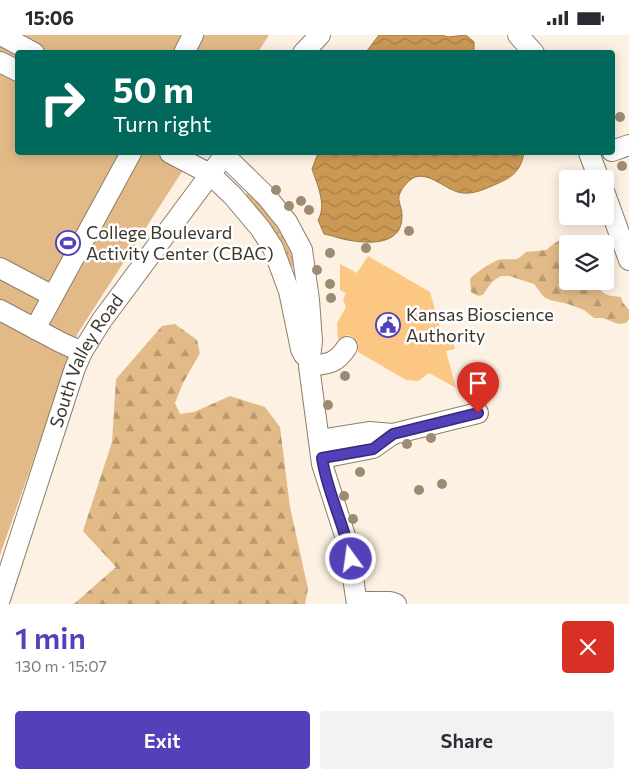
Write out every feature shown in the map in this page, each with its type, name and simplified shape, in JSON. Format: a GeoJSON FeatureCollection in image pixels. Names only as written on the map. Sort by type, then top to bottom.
{"type":"FeatureCollection","features":[{"type":"Feature","properties":{"kind":"street"},"geometry":{"type":"LineString","coordinates":[[2,35],[29,50]]}},
{"type":"Feature","properties":{"kind":"street"},"geometry":{"type":"LineString","coordinates":[[186,50],[193,35]]}},
{"type":"Feature","properties":{"kind":"street"},"geometry":{"type":"LineString","coordinates":[[299,50],[304,35]]}},
{"type":"Feature","properties":{"kind":"street"},"geometry":{"type":"LineString","coordinates":[[306,50],[320,35]]}},
{"type":"Feature","properties":{"kind":"street"},"geometry":{"type":"LineString","coordinates":[[518,35],[531,50]]}},
{"type":"Feature","properties":{"kind":"street"},"geometry":{"type":"LineString","coordinates":[[0,62],[15,70]]}},
{"type":"Feature","properties":{"kind":"street"},"geometry":{"type":"LineString","coordinates":[[615,150],[629,145]]}},
{"type":"Feature","properties":{"kind":"street"},"geometry":{"type":"LineString","coordinates":[[35,329],[130,155]]}},
{"type":"Feature","properties":{"kind":"street"},"geometry":{"type":"LineString","coordinates":[[174,155],[210,174],[251,216],[273,248],[289,291],[301,349],[309,366]]}},
{"type":"Feature","properties":{"kind":"street","name":"South Valley Road"},"geometry":{"type":"LineString","coordinates":[[0,599],[75,368],[82,352],[102,320],[223,155]]}},
{"type":"Feature","properties":{"kind":"street"},"geometry":{"type":"LineString","coordinates":[[226,155],[266,196],[287,222],[302,250],[312,341],[309,366],[320,449],[335,506],[348,545],[357,603],[390,602],[396,604]]}},
{"type":"Feature","properties":{"kind":"street"},"geometry":{"type":"LineString","coordinates":[[596,155],[598,170]]}},
{"type":"Feature","properties":{"kind":"street"},"geometry":{"type":"LineString","coordinates":[[614,219],[629,260]]}},
{"type":"Feature","properties":{"kind":"street"},"geometry":{"type":"LineString","coordinates":[[0,268],[53,296]]}},
{"type":"Feature","properties":{"kind":"street"},"geometry":{"type":"LineString","coordinates":[[0,310],[82,352]]}},
{"type":"Feature","properties":{"kind":"street"},"geometry":{"type":"LineString","coordinates":[[309,366],[334,362],[347,347]]}},
{"type":"Feature","properties":{"kind":"street"},"geometry":{"type":"LineString","coordinates":[[320,449],[373,449],[393,434],[478,413]]}},
{"type":"Feature","properties":{"kind":"green space","name":"College Boulevard Activity Center (CBAC)"},"geometry":{"type":"Polygon","coordinates":[[[0,35],[269,35],[259,50],[15,50],[15,155],[193,155],[78,333],[0,555],[0,35]]]}},
{"type":"Feature","properties":{"kind":"green space"},"geometry":{"type":"Polygon","coordinates":[[[249,191],[276,226],[287,244],[296,265],[288,268],[244,197],[249,191]]]}},
{"type":"Feature","properties":{"kind":"green space"},"geometry":{"type":"Polygon","coordinates":[[[559,241],[559,290],[601,290],[605,294],[621,297],[629,310],[629,319],[626,323],[618,324],[603,318],[594,318],[584,310],[544,297],[534,284],[509,276],[501,276],[496,279],[483,295],[478,296],[471,292],[470,279],[491,263],[501,259],[517,259],[526,252],[546,250],[559,241]]]}},
{"type":"Feature","properties":{"kind":"green space"},"geometry":{"type":"Polygon","coordinates":[[[175,324],[197,340],[200,353],[183,383],[175,403],[180,414],[194,412],[230,396],[265,407],[280,427],[290,507],[308,589],[305,604],[74,604],[116,567],[83,531],[112,442],[116,379],[162,326],[175,324]]]}},
{"type":"Feature","properties":{"kind":"water"},"geometry":{"type":"Polygon","coordinates":[[[379,35],[442,35],[448,37],[466,35],[474,42],[474,50],[368,50],[379,35]]]}},
{"type":"Feature","properties":{"kind":"water"},"geometry":{"type":"Polygon","coordinates":[[[317,155],[523,155],[517,171],[509,178],[474,192],[457,192],[432,179],[419,176],[413,178],[404,186],[399,196],[402,215],[398,231],[386,240],[370,242],[324,234],[318,220],[322,208],[312,169],[317,155]]]}},
{"type":"Feature","properties":{"kind":"building","name":"Kansas Bioscience Authority"},"geometry":{"type":"Polygon","coordinates":[[[368,256],[430,292],[441,331],[452,336],[455,349],[446,351],[456,388],[429,373],[418,381],[406,380],[358,352],[358,343],[353,337],[348,335],[338,339],[337,323],[346,307],[343,299],[346,293],[340,290],[340,264],[357,273],[368,256]]]}},
{"type":"Feature","properties":{"kind":"place","name":"College Boulevard Activity Center (CBAC)"},"geometry":{"type":"Point","coordinates":[68,243]}},
{"type":"Feature","properties":{"kind":"place","name":"Kansas Bioscience Authority"},"geometry":{"type":"Point","coordinates":[388,325]}},
{"type":"Feature","properties":{"kind":"route"},"geometry":{"type":"LineString","coordinates":[[351,559],[322,465],[322,458],[373,449],[393,434],[478,413]]}}]}
